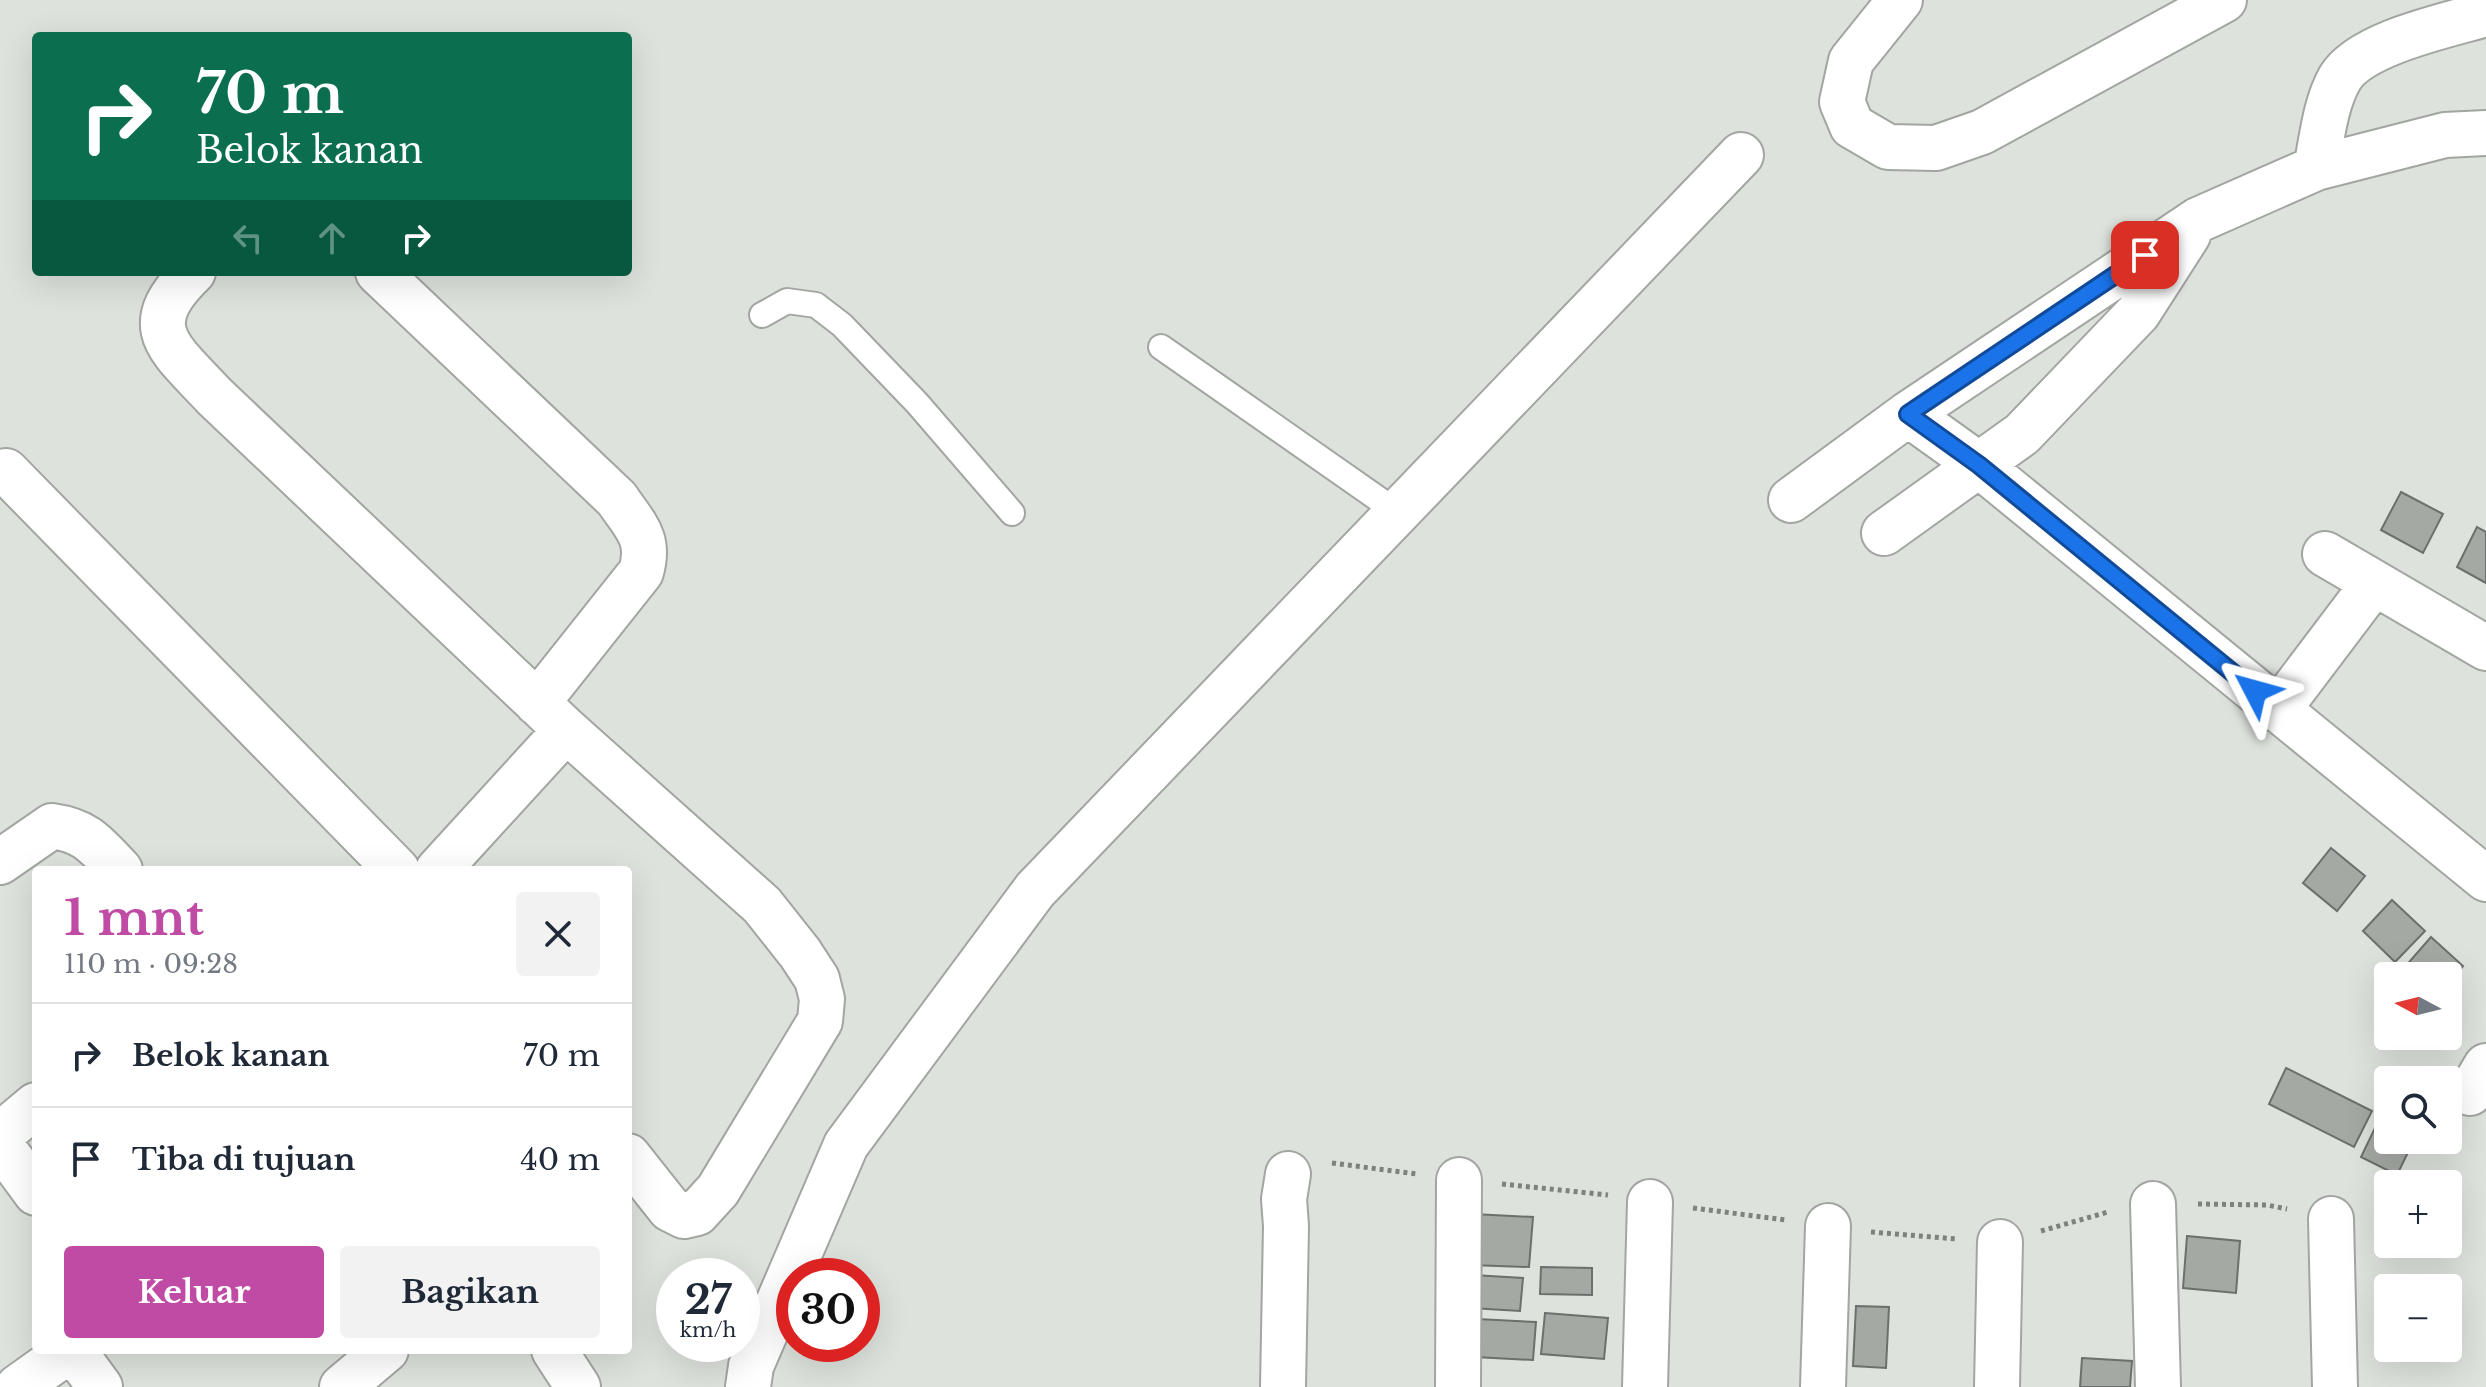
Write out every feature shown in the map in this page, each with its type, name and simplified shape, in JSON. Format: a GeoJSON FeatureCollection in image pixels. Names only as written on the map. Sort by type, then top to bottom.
{"type":"FeatureCollection","features":[{"type":"Feature","properties":{"kind":"street"},"geometry":{"type":"LineString","coordinates":[[1900,0],[1851,61],[1842,102],[1852,126],[1888,147],[1936,148],[1982,132],[2224,0]]}},
{"type":"Feature","properties":{"kind":"street"},"geometry":{"type":"LineString","coordinates":[[2316,168],[2327,113],[2340,78],[2352,64],[2379,47],[2486,14]]}},
{"type":"Feature","properties":{"kind":"street"},"geometry":{"type":"LineString","coordinates":[[1791,500],[1908,414],[2198,220],[2316,168],[2445,135],[2486,133]]}},
{"type":"Feature","properties":{"kind":"street"},"geometry":{"type":"LineString","coordinates":[[748,1387],[751,1366],[846,1145],[1035,890],[1741,155]]}},
{"type":"Feature","properties":{"kind":"street"},"geometry":{"type":"LineString","coordinates":[[1884,533],[2022,434],[2138,313],[2198,220]]}},
{"type":"Feature","properties":{"kind":"street"},"geometry":{"type":"LineString","coordinates":[[189,276],[172,292],[160,320],[167,344],[214,396],[551,716],[762,905],[817,979],[822,999],[820,1021],[718,1190],[697,1213],[684,1216],[670,1209],[632,1161]]}},
{"type":"Feature","properties":{"kind":"street"},"geometry":{"type":"LineString","coordinates":[[382,276],[617,499],[642,536],[646,554],[641,572],[551,716],[441,866]]}},
{"type":"Feature","properties":{"kind":"street"},"geometry":{"type":"LineString","coordinates":[[1908,414],[1979,465],[2486,879]]}},
{"type":"Feature","properties":{"kind":"street"},"geometry":{"type":"LineString","coordinates":[[6,471],[393,866]]}},
{"type":"Feature","properties":{"kind":"street"},"geometry":{"type":"LineString","coordinates":[[2325,554],[2486,648]]}},
{"type":"Feature","properties":{"kind":"street"},"geometry":{"type":"LineString","coordinates":[[2278,710],[2374,583]]}},
{"type":"Feature","properties":{"kind":"street"},"geometry":{"type":"LineString","coordinates":[[0,862],[52,826],[74,829],[91,839],[116,866]]}},
{"type":"Feature","properties":{"kind":"street"},"geometry":{"type":"LineString","coordinates":[[0,1135],[32,1108]]}},
{"type":"Feature","properties":{"kind":"street"},"geometry":{"type":"LineString","coordinates":[[0,1144],[32,1188]]}},
{"type":"Feature","properties":{"kind":"street"},"geometry":{"type":"LineString","coordinates":[[1283,1387],[1284,1199],[1288,1174]]}},
{"type":"Feature","properties":{"kind":"street"},"geometry":{"type":"LineString","coordinates":[[1458,1387],[1459,1180]]}},
{"type":"Feature","properties":{"kind":"street"},"geometry":{"type":"LineString","coordinates":[[1645,1387],[1650,1202]]}},
{"type":"Feature","properties":{"kind":"street"},"geometry":{"type":"LineString","coordinates":[[2153,1204],[2158,1387]]}},
{"type":"Feature","properties":{"kind":"street"},"geometry":{"type":"LineString","coordinates":[[2331,1219],[2335,1387]]}},
{"type":"Feature","properties":{"kind":"street"},"geometry":{"type":"LineString","coordinates":[[1823,1387],[1828,1226]]}},
{"type":"Feature","properties":{"kind":"street"},"geometry":{"type":"LineString","coordinates":[[1997,1387],[2000,1242]]}},
{"type":"Feature","properties":{"kind":"street"},"geometry":{"type":"LineString","coordinates":[[13,1376],[63,1354]]}},
{"type":"Feature","properties":{"kind":"street"},"geometry":{"type":"LineString","coordinates":[[75,1354],[100,1387]]}},
{"type":"Feature","properties":{"kind":"street"},"geometry":{"type":"LineString","coordinates":[[342,1387],[381,1354]]}},
{"type":"Feature","properties":{"kind":"street"},"geometry":{"type":"LineString","coordinates":[[557,1354],[578,1387]]}},
{"type":"Feature","properties":{"kind":"lane"},"geometry":{"type":"LineString","coordinates":[[762,315],[787,301],[816,305],[842,325],[917,403],[1012,513]]}},
{"type":"Feature","properties":{"kind":"lane"},"geometry":{"type":"LineString","coordinates":[[1161,347],[1397,512]]}},
{"type":"Feature","properties":{"kind":"path"},"geometry":{"type":"LineString","coordinates":[[1288,1174],[1312,1163],[1342,1163],[1907,1236],[2000,1242],[2102,1213],[2153,1204],[2267,1205],[2331,1219]]}},
{"type":"Feature","properties":{"kind":"building"},"geometry":{"type":"Polygon","coordinates":[[[2401,492],[2443,514],[2423,553],[2381,530],[2401,492]]]}},
{"type":"Feature","properties":{"kind":"building"},"geometry":{"type":"Polygon","coordinates":[[[2477,527],[2486,532],[2486,583],[2457,567],[2477,527]]]}},
{"type":"Feature","properties":{"kind":"building"},"geometry":{"type":"Polygon","coordinates":[[[2331,848],[2365,876],[2337,911],[2303,883],[2331,848]]]}},
{"type":"Feature","properties":{"kind":"building"},"geometry":{"type":"Polygon","coordinates":[[[2392,900],[2425,931],[2395,962],[2363,931],[2392,900]]]}},
{"type":"Feature","properties":{"kind":"building"},"geometry":{"type":"Polygon","coordinates":[[[2431,937],[2459,962],[2409,962],[2431,937]]]}},
{"type":"Feature","properties":{"kind":"building"},"geometry":{"type":"Polygon","coordinates":[[[2286,1068],[2372,1111],[2354,1147],[2269,1104],[2286,1068]]]}},
{"type":"Feature","properties":{"kind":"building"},"geometry":{"type":"Polygon","coordinates":[[[2374,1130],[2374,1154],[2407,1154],[2399,1170],[2387,1170],[2361,1157],[2374,1130]]]}},
{"type":"Feature","properties":{"kind":"building"},"geometry":{"type":"Polygon","coordinates":[[[1473,1214],[1533,1217],[1529,1267],[1470,1265],[1473,1214]]]}},
{"type":"Feature","properties":{"kind":"building"},"geometry":{"type":"Polygon","coordinates":[[[2187,1236],[2240,1241],[2236,1293],[2183,1288],[2187,1236]]]}},
{"type":"Feature","properties":{"kind":"building"},"geometry":{"type":"Polygon","coordinates":[[[1541,1267],[1592,1268],[1592,1295],[1540,1294],[1541,1267]]]}},
{"type":"Feature","properties":{"kind":"building"},"geometry":{"type":"Polygon","coordinates":[[[1473,1275],[1523,1278],[1520,1311],[1471,1308],[1473,1275]]]}},
{"type":"Feature","properties":{"kind":"building"},"geometry":{"type":"Polygon","coordinates":[[[1856,1306],[1889,1307],[1886,1368],[1853,1366],[1856,1306]]]}},
{"type":"Feature","properties":{"kind":"building"},"geometry":{"type":"Polygon","coordinates":[[[1545,1313],[1608,1318],[1604,1359],[1541,1354],[1545,1313]]]}},
{"type":"Feature","properties":{"kind":"building"},"geometry":{"type":"Polygon","coordinates":[[[1477,1319],[1536,1322],[1533,1360],[1475,1357],[1477,1319]]]}},
{"type":"Feature","properties":{"kind":"building"},"geometry":{"type":"Polygon","coordinates":[[[2082,1358],[2132,1361],[2130,1387],[2080,1387],[2082,1358]]]}},
{"type":"Feature","properties":{"kind":"route"},"geometry":{"type":"LineString","coordinates":[[2145,255],[1908,414],[1979,465],[2255,691]]}}]}
